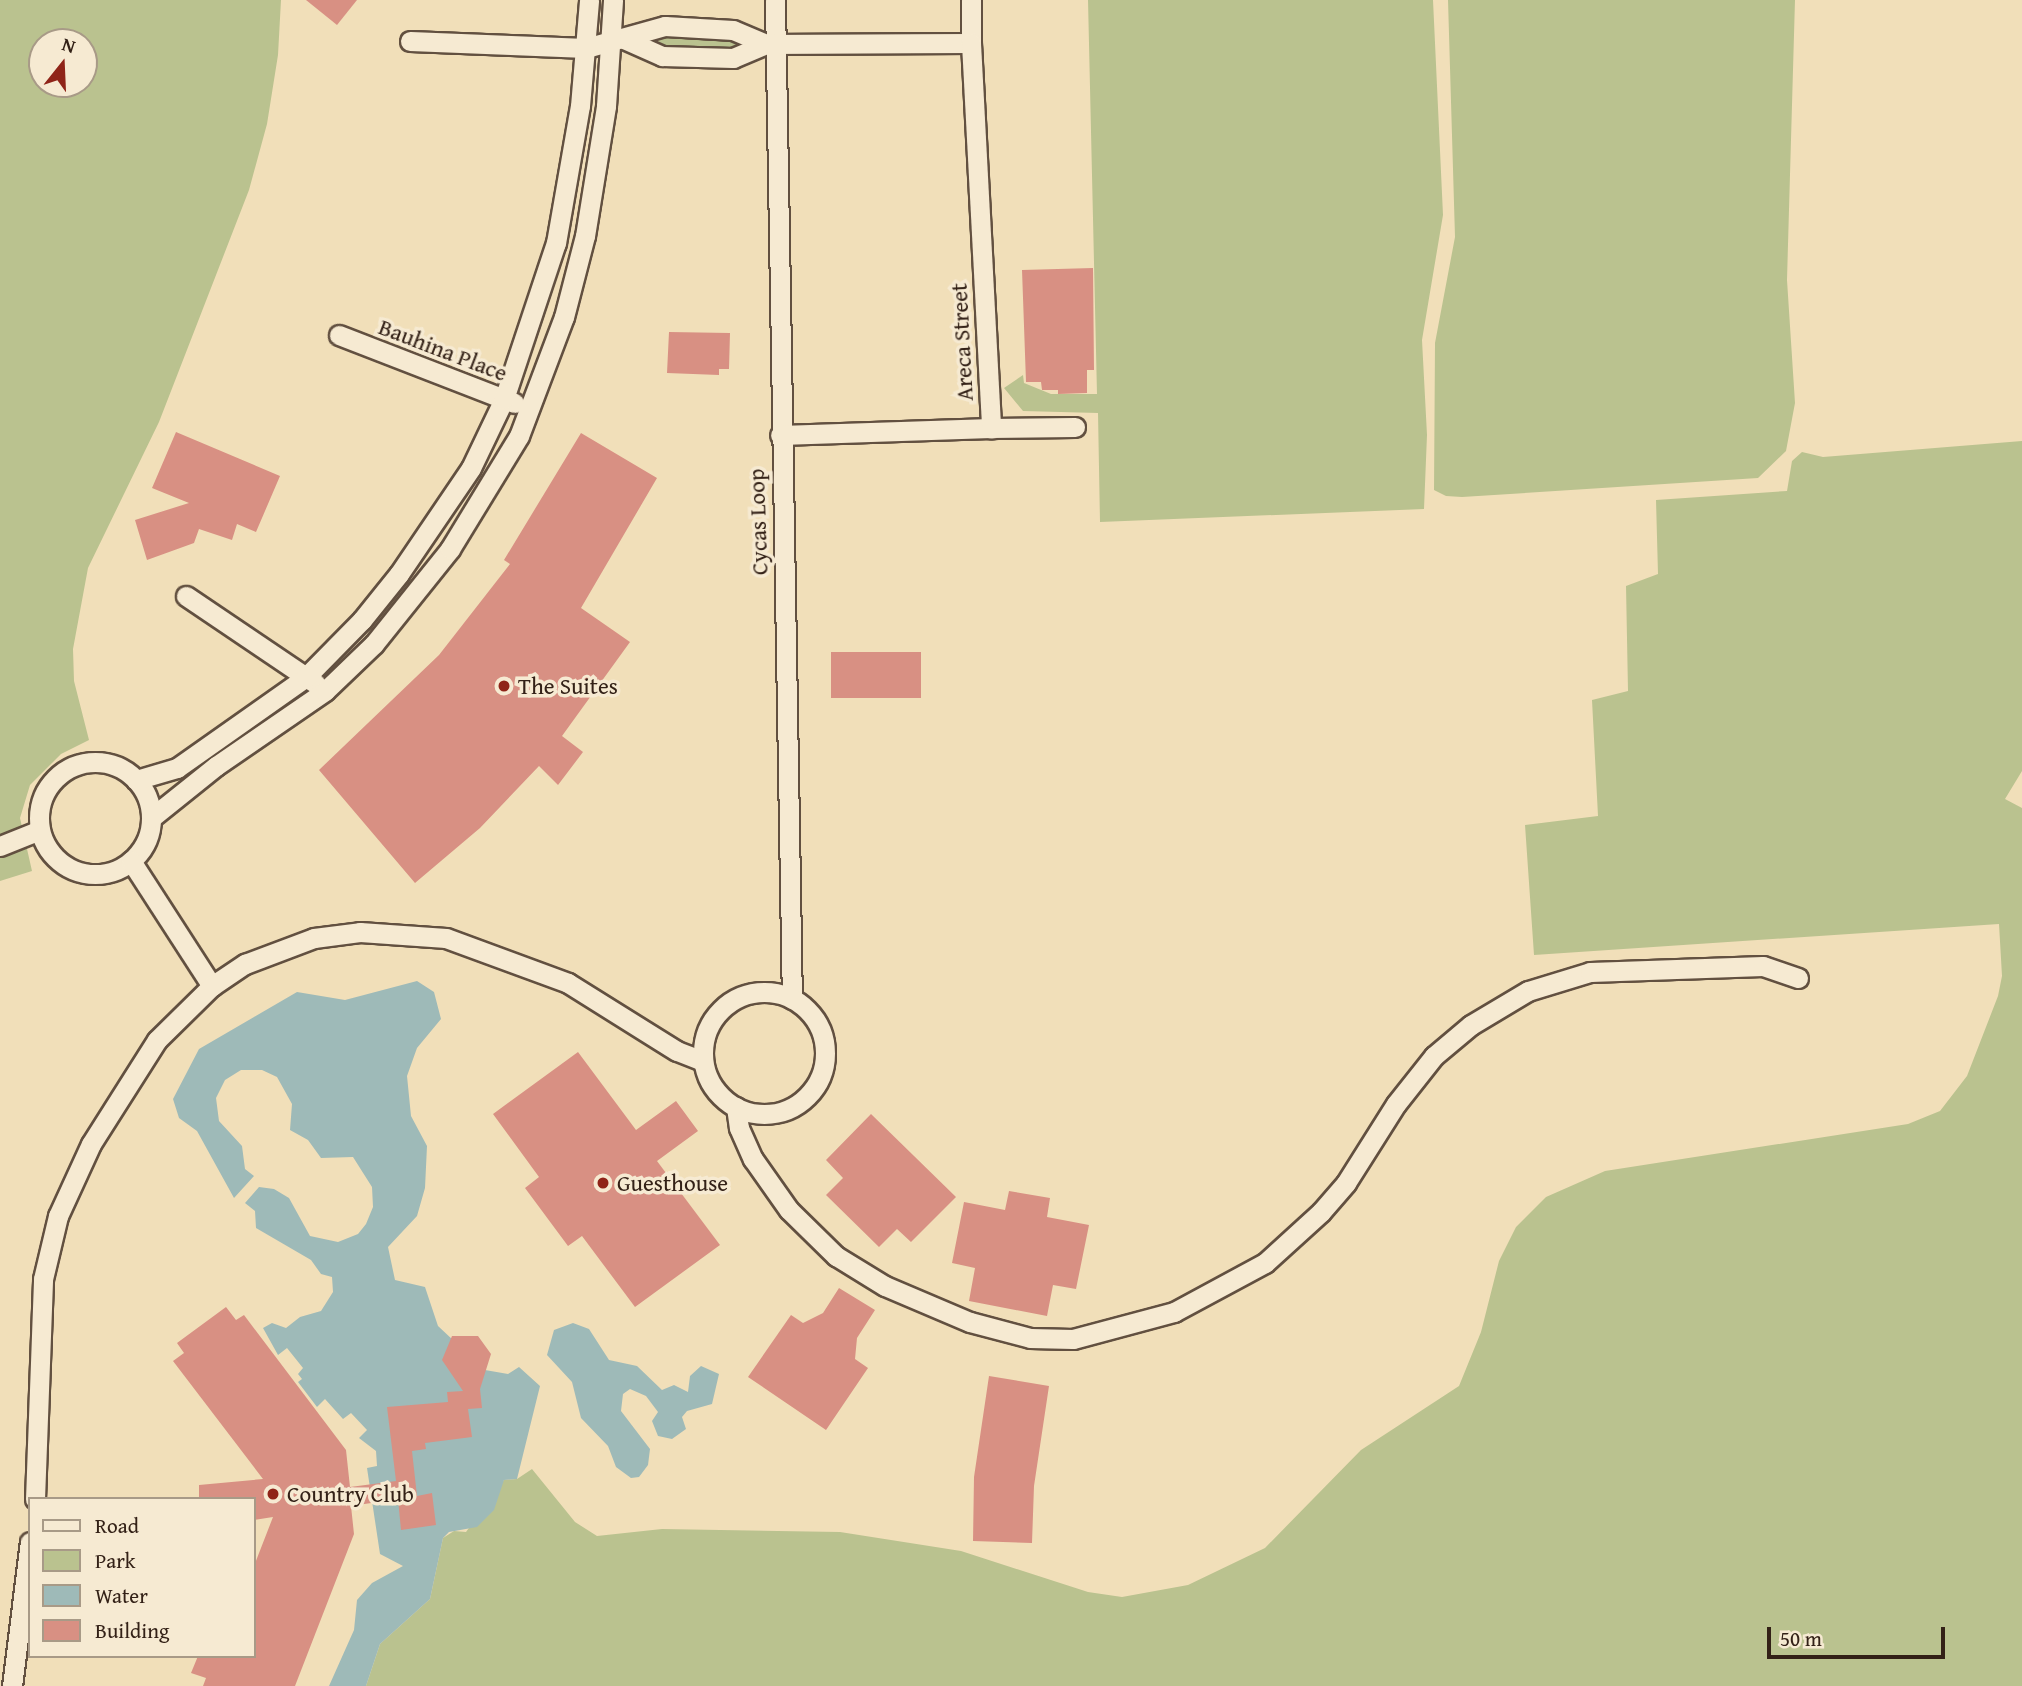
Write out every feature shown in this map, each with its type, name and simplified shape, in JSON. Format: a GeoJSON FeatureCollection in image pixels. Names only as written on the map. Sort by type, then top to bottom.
{"type":"FeatureCollection","features":[{"type":"Feature","properties":{"kind":"street"},"geometry":{"type":"LineString","coordinates":[[136,780],[177,768],[306,677],[362,620],[420,546],[471,468],[504,399],[543,290],[562,222],[586,48],[589,0]]}},
{"type":"Feature","properties":{"kind":"street"},"geometry":{"type":"LineString","coordinates":[[151,818],[216,766],[325,691],[374,643],[450,549],[499,472],[530,409],[564,317],[585,236],[618,39],[613,0]]}},
{"type":"Feature","properties":{"kind":"street","name":"Cycas Loop"},"geometry":{"type":"LineString","coordinates":[[775,0],[771,44],[792,999]]}},
{"type":"Feature","properties":{"kind":"street","name":"Areca Street"},"geometry":{"type":"LineString","coordinates":[[780,435],[991,428],[971,0]]}},
{"type":"Feature","properties":{"kind":"street"},"geometry":{"type":"LineString","coordinates":[[410,41],[586,48],[665,26],[733,30],[771,44]]}},
{"type":"Feature","properties":{"kind":"street"},"geometry":{"type":"LineString","coordinates":[[618,39],[662,56],[733,58],[771,44],[971,43]]}},
{"type":"Feature","properties":{"kind":"street","name":"Bauhina Place"},"geometry":{"type":"LineString","coordinates":[[339,335],[530,409]]}},
{"type":"Feature","properties":{"kind":"street"},"geometry":{"type":"LineString","coordinates":[[991,428],[1075,427]]}},
{"type":"Feature","properties":{"kind":"street"},"geometry":{"type":"LineString","coordinates":[[186,596],[325,691]]}},
{"type":"Feature","properties":{"kind":"street"},"geometry":{"type":"LineString","coordinates":[[104,763],[136,780],[149,804],[151,818],[145,842],[131,861],[114,871],[76,871],[60,862],[40,830],[44,794],[69,768],[104,763]]}},
{"type":"Feature","properties":{"kind":"street"},"geometry":{"type":"LineString","coordinates":[[0,846],[40,830]]}},
{"type":"Feature","properties":{"kind":"street"},"geometry":{"type":"LineString","coordinates":[[131,861],[212,986]]}},
{"type":"Feature","properties":{"kind":"street"},"geometry":{"type":"LineString","coordinates":[[35,1497],[43,1279],[58,1216],[91,1144],[157,1040],[212,986],[245,964],[314,938],[360,932],[421,934],[477,946],[568,983],[677,1051],[703,1061]]}},
{"type":"Feature","properties":{"kind":"street"},"geometry":{"type":"LineString","coordinates":[[736,1107],[741,1136],[753,1159],[789,1210],[836,1256],[885,1286],[970,1322],[1030,1338],[1073,1339],[1174,1312],[1265,1263],[1321,1212],[1346,1183],[1396,1104],[1434,1056],[1471,1025],[1528,990],[1590,972],[1763,966],[1798,978]]}},
{"type":"Feature","properties":{"kind":"street"},"geometry":{"type":"LineString","coordinates":[[755,993],[792,999],[816,1020],[822,1035],[823,1068],[816,1085],[804,1099],[780,1111],[754,1113],[736,1107],[709,1079],[703,1061],[710,1024],[737,998],[755,993]]}},
{"type":"Feature","properties":{"kind":"street"},"geometry":{"type":"LineString","coordinates":[[12,1686],[28,1558]]}},
{"type":"Feature","properties":{"kind":"green space"},"geometry":{"type":"Polygon","coordinates":[[[0,0],[281,0],[278,55],[267,124],[249,190],[159,422],[88,568],[73,649],[74,681],[89,740],[61,754],[30,785],[20,818],[32,871],[0,881],[0,0]]]}},
{"type":"Feature","properties":{"kind":"green space"},"geometry":{"type":"Polygon","coordinates":[[[1088,0],[1433,0],[1443,215],[1422,340],[1427,435],[1424,509],[1100,522],[1098,413],[1023,411],[1004,388],[1023,375],[1024,383],[1051,394],[1097,394],[1088,0]]]}},
{"type":"Feature","properties":{"kind":"green space"},"geometry":{"type":"Polygon","coordinates":[[[1448,0],[1795,0],[1787,280],[1795,403],[1786,451],[1758,478],[1462,497],[1446,496],[1434,490],[1435,343],[1455,237],[1448,0]]]}},
{"type":"Feature","properties":{"kind":"green space"},"geometry":{"type":"Polygon","coordinates":[[[662,34],[730,37],[741,46],[738,50],[665,47],[658,42],[662,34]]]}},
{"type":"Feature","properties":{"kind":"green space"},"geometry":{"type":"Polygon","coordinates":[[[2022,441],[2022,771],[2005,799],[2022,808],[2022,1686],[366,1686],[380,1644],[430,1599],[443,1538],[454,1531],[466,1532],[504,1480],[517,1479],[532,1469],[575,1522],[597,1536],[662,1529],[840,1532],[961,1551],[1088,1592],[1122,1597],[1188,1585],[1265,1548],[1361,1450],[1459,1386],[1481,1332],[1499,1261],[1516,1227],[1546,1197],[1605,1171],[1908,1124],[1940,1111],[1967,1076],[1998,996],[2002,976],[1999,924],[1534,955],[1525,825],[1598,816],[1592,700],[1628,691],[1626,586],[1658,574],[1656,500],[1787,491],[1792,461],[1802,452],[1823,457],[2022,441]]]}},
{"type":"Feature","properties":{"kind":"water"},"geometry":{"type":"Polygon","coordinates":[[[417,981],[434,992],[441,1019],[417,1048],[407,1076],[411,1116],[427,1146],[425,1188],[417,1216],[388,1247],[395,1280],[425,1287],[438,1326],[485,1370],[508,1374],[519,1367],[540,1386],[517,1479],[504,1480],[494,1510],[477,1527],[449,1532],[443,1538],[430,1599],[380,1644],[366,1686],[329,1686],[354,1630],[357,1600],[372,1583],[403,1566],[380,1554],[367,1468],[377,1466],[376,1451],[359,1438],[367,1430],[351,1413],[343,1419],[325,1399],[317,1407],[298,1382],[302,1379],[298,1374],[303,1368],[287,1348],[278,1355],[263,1328],[272,1323],[286,1328],[300,1317],[321,1311],[333,1292],[332,1277],[321,1274],[311,1260],[256,1228],[255,1211],[245,1203],[259,1187],[274,1189],[289,1198],[310,1236],[338,1242],[358,1234],[366,1224],[373,1207],[372,1187],[353,1157],[321,1158],[308,1140],[290,1130],[292,1104],[277,1077],[262,1070],[241,1070],[225,1080],[216,1098],[219,1121],[242,1146],[245,1169],[254,1176],[234,1198],[197,1131],[179,1118],[173,1099],[199,1049],[297,992],[345,1000],[417,981]]]}},
{"type":"Feature","properties":{"kind":"water"},"geometry":{"type":"Polygon","coordinates":[[[573,1323],[589,1329],[609,1360],[637,1366],[662,1390],[674,1385],[688,1392],[690,1376],[701,1366],[719,1374],[712,1404],[687,1411],[682,1417],[686,1429],[672,1439],[658,1436],[652,1421],[658,1412],[646,1396],[630,1389],[623,1394],[621,1411],[650,1449],[648,1465],[639,1477],[631,1478],[616,1467],[608,1446],[581,1418],[572,1382],[547,1355],[554,1330],[573,1323]]]}},
{"type":"Feature","properties":{"kind":"building"},"geometry":{"type":"Polygon","coordinates":[[[306,0],[357,0],[337,25],[306,0]]]}},
{"type":"Feature","properties":{"kind":"building"},"geometry":{"type":"Polygon","coordinates":[[[1093,268],[1094,370],[1087,370],[1087,393],[1058,394],[1058,390],[1042,390],[1041,382],[1026,382],[1022,270],[1093,268]]]}},
{"type":"Feature","properties":{"kind":"building"},"geometry":{"type":"Polygon","coordinates":[[[669,332],[730,333],[729,369],[719,369],[719,375],[667,373],[669,332]]]}},
{"type":"Feature","properties":{"kind":"building"},"geometry":{"type":"Polygon","coordinates":[[[176,432],[280,476],[256,532],[237,524],[232,540],[199,529],[194,543],[147,560],[135,520],[189,503],[152,488],[176,432]]]}},
{"type":"Feature","properties":{"kind":"building","name":"The Suites"},"geometry":{"type":"Polygon","coordinates":[[[581,433],[657,478],[581,608],[630,642],[562,736],[583,752],[558,785],[539,766],[480,828],[415,883],[319,770],[439,655],[510,564],[504,560],[581,433]]]}},
{"type":"Feature","properties":{"kind":"building"},"geometry":{"type":"Polygon","coordinates":[[[831,652],[921,652],[921,698],[831,698],[831,652]]]}},
{"type":"Feature","properties":{"kind":"building","name":"Guesthouse"},"geometry":{"type":"Polygon","coordinates":[[[578,1052],[636,1130],[676,1101],[698,1131],[657,1161],[720,1245],[635,1307],[582,1236],[568,1246],[525,1188],[539,1177],[493,1114],[578,1052]]]}},
{"type":"Feature","properties":{"kind":"building"},"geometry":{"type":"Polygon","coordinates":[[[871,1114],[956,1197],[911,1242],[897,1229],[879,1247],[826,1195],[843,1178],[826,1160],[871,1114]]]}},
{"type":"Feature","properties":{"kind":"building"},"geometry":{"type":"Polygon","coordinates":[[[1009,1191],[1050,1198],[1047,1217],[1089,1225],[1076,1289],[1053,1285],[1047,1316],[969,1301],[975,1268],[952,1263],[964,1202],[1005,1210],[1009,1191]]]}},
{"type":"Feature","properties":{"kind":"building"},"geometry":{"type":"Polygon","coordinates":[[[839,1288],[875,1310],[857,1338],[855,1359],[868,1368],[826,1430],[748,1377],[791,1315],[803,1323],[823,1313],[839,1288]]]}},
{"type":"Feature","properties":{"kind":"building","name":"Country Club"},"geometry":{"type":"Polygon","coordinates":[[[226,1307],[236,1320],[244,1315],[346,1450],[350,1487],[396,1481],[387,1407],[448,1402],[447,1392],[463,1391],[442,1360],[452,1336],[478,1336],[491,1354],[480,1389],[482,1408],[468,1409],[472,1437],[425,1443],[426,1449],[412,1451],[417,1496],[432,1493],[436,1525],[401,1530],[398,1499],[351,1506],[354,1534],[295,1686],[203,1686],[206,1678],[191,1673],[197,1658],[256,1658],[256,1561],[273,1517],[256,1520],[256,1497],[199,1497],[199,1485],[263,1479],[173,1361],[184,1353],[177,1343],[226,1307]]]}},
{"type":"Feature","properties":{"kind":"building"},"geometry":{"type":"Polygon","coordinates":[[[989,1376],[1049,1386],[1034,1486],[1032,1543],[973,1541],[974,1477],[989,1376]]]}},
{"type":"Feature","properties":{"kind":"place","name":"The Suites"},"geometry":{"type":"Point","coordinates":[504,686]}},
{"type":"Feature","properties":{"kind":"place","name":"Guesthouse"},"geometry":{"type":"Point","coordinates":[603,1183]}},
{"type":"Feature","properties":{"kind":"place","name":"Country Club"},"geometry":{"type":"Point","coordinates":[273,1494]}}]}
